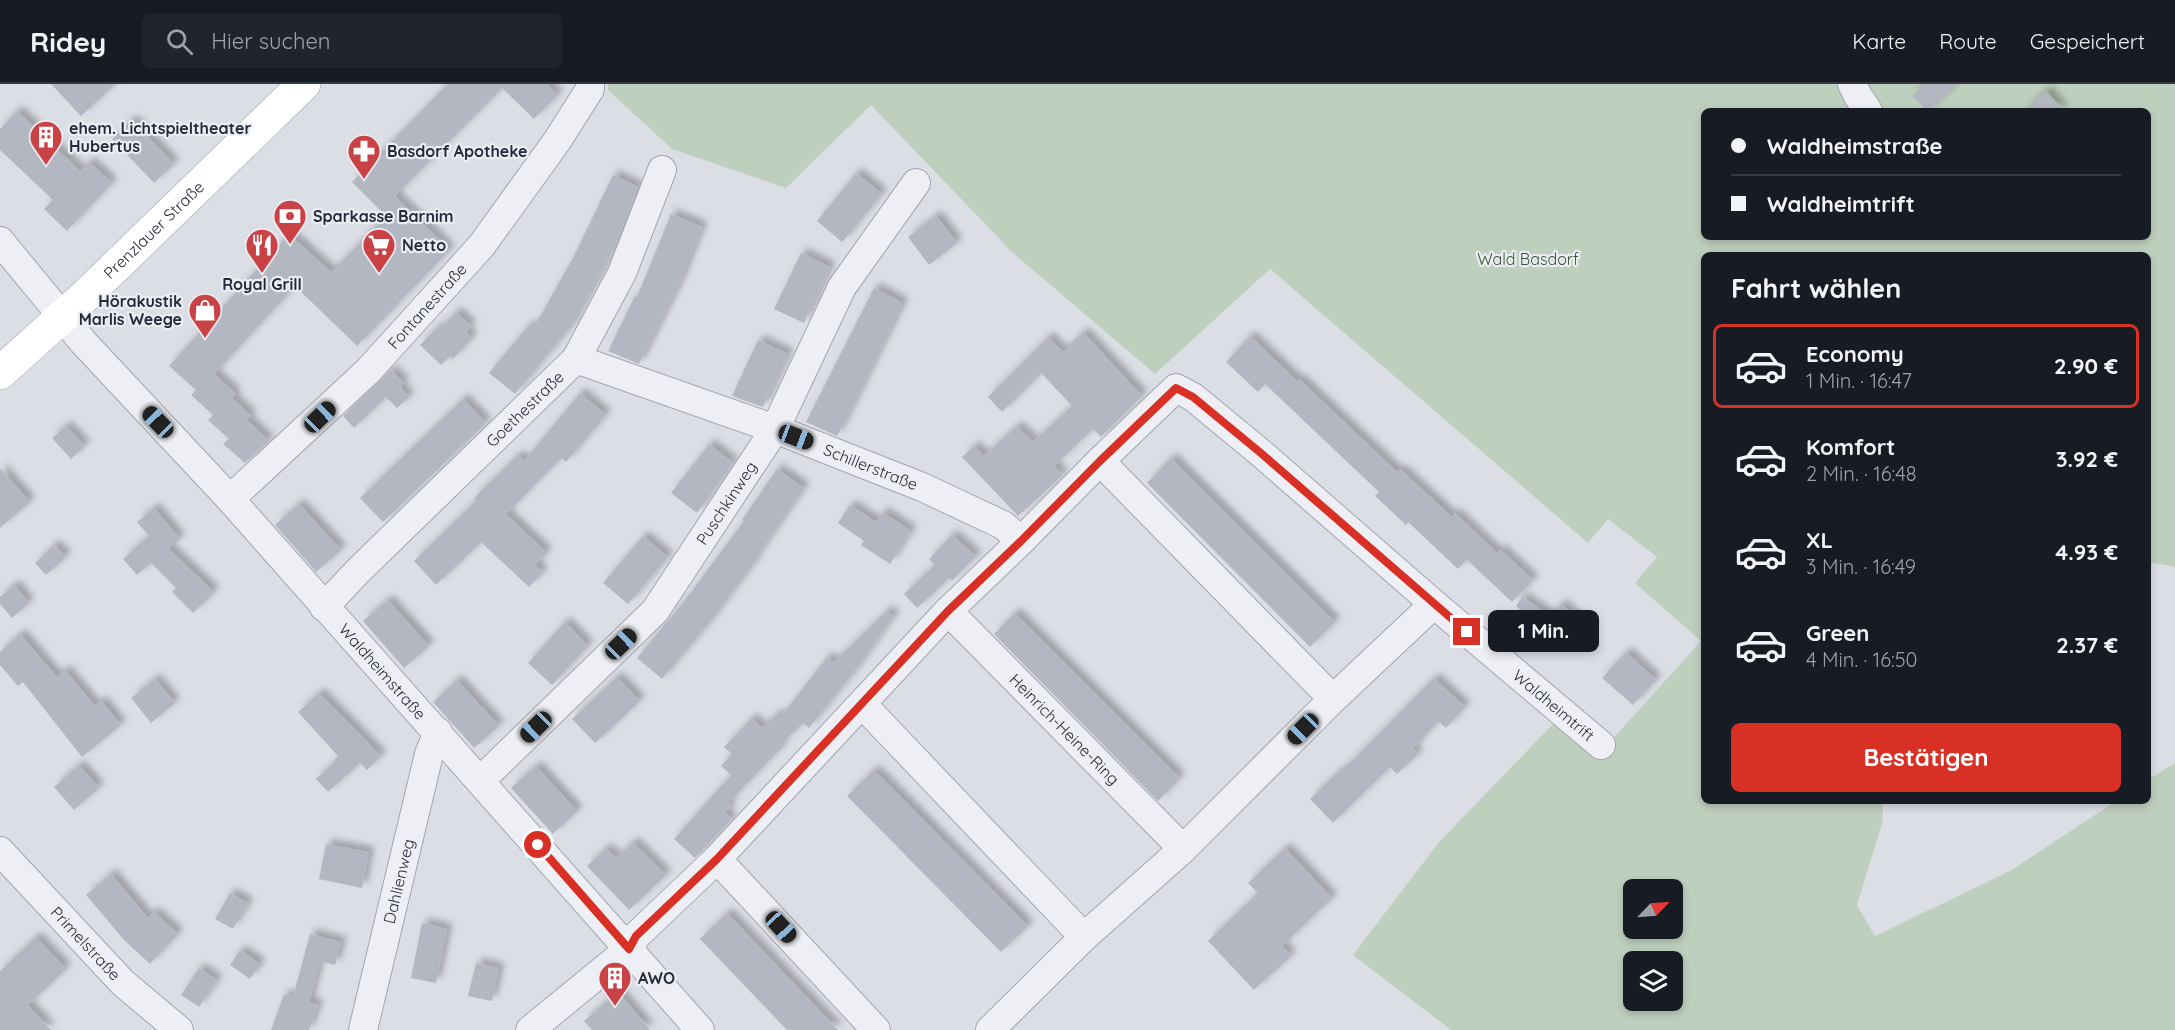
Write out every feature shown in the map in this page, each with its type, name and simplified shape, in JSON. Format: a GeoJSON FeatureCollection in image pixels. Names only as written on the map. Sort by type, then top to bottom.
{"type":"FeatureCollection","features":[{"type":"Feature","properties":{"kind":"main road","name":"Prenzlauer Straße"},"geometry":{"type":"LineString","coordinates":[[0,372],[62,316],[304,84]]}},
{"type":"Feature","properties":{"kind":"street","name":"Fontanestraße"},"geometry":{"type":"LineString","coordinates":[[230,499],[368,371],[482,244],[557,141],[590,89],[590,84]]}},
{"type":"Feature","properties":{"kind":"street"},"geometry":{"type":"LineString","coordinates":[[1852,84],[1867,108]]}},
{"type":"Feature","properties":{"kind":"street","name":"Goethestraße"},"geometry":{"type":"LineString","coordinates":[[324,607],[358,571],[576,359],[622,273],[662,170]]}},
{"type":"Feature","properties":{"kind":"street","name":"Puschkinweg"},"geometry":{"type":"LineString","coordinates":[[481,780],[655,611],[775,429],[842,287],[916,183]]}},
{"type":"Feature","properties":{"kind":"street","name":"Waldheimstraße"},"geometry":{"type":"LineString","coordinates":[[0,242],[132,395],[230,499],[700,1030]]}},
{"type":"Feature","properties":{"kind":"street","name":"Schillerstraße"},"geometry":{"type":"LineString","coordinates":[[576,359],[775,429],[922,487],[1004,525],[1021,541]]}},
{"type":"Feature","properties":{"kind":"street","name":"Waldheimtrift"},"geometry":{"type":"LineString","coordinates":[[1100,461],[1176,388],[1193,397],[1601,745]]}},
{"type":"Feature","properties":{"kind":"street"},"geometry":{"type":"LineString","coordinates":[[530,1030],[629,949],[636,936],[717,859],[948,611],[1100,461],[1333,699]]}},
{"type":"Feature","properties":{"kind":"street"},"geometry":{"type":"LineString","coordinates":[[990,1030],[1084,937],[1183,849],[1333,699],[1434,604]]}},
{"type":"Feature","properties":{"kind":"street","name":"Heinrich-Heine-Ring"},"geometry":{"type":"LineString","coordinates":[[948,611],[1183,849]]}},
{"type":"Feature","properties":{"kind":"street"},"geometry":{"type":"LineString","coordinates":[[862,704],[1084,937]]}},
{"type":"Feature","properties":{"kind":"street","name":"Dahlienweg"},"geometry":{"type":"LineString","coordinates":[[363,1030],[429,754],[438,732]]}},
{"type":"Feature","properties":{"kind":"street","name":"Primelstraße"},"geometry":{"type":"LineString","coordinates":[[0,851],[123,983],[178,1030]]}},
{"type":"Feature","properties":{"kind":"street"},"geometry":{"type":"LineString","coordinates":[[717,859],[876,1030]]}},
{"type":"Feature","properties":{"kind":"green space","name":"Wald Basdorf"},"geometry":{"type":"Polygon","coordinates":[[[608,84],[2175,84],[2175,567],[2151,563],[2151,252],[1701,252],[1701,641],[1635,583],[1657,557],[1608,519],[1588,543],[1270,269],[1155,374],[1012,252],[871,105],[786,188],[672,149],[608,90],[608,84]]]}},
{"type":"Feature","properties":{"kind":"green space","name":"Wald Basdorf"},"geometry":{"type":"Polygon","coordinates":[[[1701,641],[1701,804],[1883,804],[1883,820],[1857,905],[1875,936],[2010,871],[2111,804],[2151,804],[2151,778],[2175,763],[2175,1030],[1451,1030],[1353,955],[1439,842],[1557,720],[1599,754],[1701,641]]]}},
{"type":"Feature","properties":{"kind":"building"},"geometry":{"type":"Polygon","coordinates":[[[51,84],[115,84],[81,116],[51,84]]]}},
{"type":"Feature","properties":{"kind":"building"},"geometry":{"type":"Polygon","coordinates":[[[448,84],[547,84],[558,95],[534,119],[502,88],[395,196],[450,250],[357,346],[295,286],[214,374],[236,394],[232,398],[251,416],[247,420],[269,441],[245,463],[223,444],[229,439],[208,420],[213,415],[191,395],[196,390],[169,366],[289,234],[331,272],[386,216],[352,182],[448,84]]]}},
{"type":"Feature","properties":{"kind":"building"},"geometry":{"type":"Polygon","coordinates":[[[1924,84],[1956,84],[1931,108],[1925,108],[1912,96],[1924,84]]]}},
{"type":"Feature","properties":{"kind":"building"},"geometry":{"type":"Polygon","coordinates":[[[2046,91],[2061,108],[2027,108],[2046,91]]]}},
{"type":"Feature","properties":{"kind":"building","name":"ehem. Lichtspieltheater Hubertus"},"geometry":{"type":"Polygon","coordinates":[[[17,111],[80,171],[89,162],[112,183],[67,231],[44,209],[53,200],[0,150],[0,129],[17,111]]]}},
{"type":"Feature","properties":{"kind":"building"},"geometry":{"type":"Polygon","coordinates":[[[132,120],[174,164],[154,183],[112,139],[132,120]]]}},
{"type":"Feature","properties":{"kind":"building"},"geometry":{"type":"Polygon","coordinates":[[[856,173],[882,194],[842,242],[817,221],[856,173]]]}},
{"type":"Feature","properties":{"kind":"building"},"geometry":{"type":"Polygon","coordinates":[[[613,175],[638,187],[615,246],[572,325],[515,394],[489,373],[529,325],[533,329],[574,256],[613,175]]]}},
{"type":"Feature","properties":{"kind":"building"},"geometry":{"type":"Polygon","coordinates":[[[671,214],[702,227],[679,284],[639,364],[608,351],[635,296],[637,297],[671,214]]]}},
{"type":"Feature","properties":{"kind":"building"},"geometry":{"type":"Polygon","coordinates":[[[936,216],[957,243],[929,265],[908,237],[936,216]]]}},
{"type":"Feature","properties":{"kind":"building"},"geometry":{"type":"Polygon","coordinates":[[[801,253],[830,267],[804,323],[774,309],[801,253]]]}},
{"type":"Feature","properties":{"kind":"building"},"geometry":{"type":"Polygon","coordinates":[[[874,288],[903,303],[837,436],[806,422],[874,288]]]}},
{"type":"Feature","properties":{"kind":"building"},"geometry":{"type":"Polygon","coordinates":[[[456,312],[471,326],[466,332],[472,338],[453,359],[450,356],[441,365],[420,345],[456,312]]]}},
{"type":"Feature","properties":{"kind":"building"},"geometry":{"type":"Polygon","coordinates":[[[1083,332],[1142,396],[1101,437],[1093,429],[1054,466],[1063,475],[1018,516],[962,457],[974,446],[984,456],[1017,426],[1033,442],[1072,406],[1041,373],[1002,412],[988,397],[1048,337],[1063,352],[1083,332]]]}},
{"type":"Feature","properties":{"kind":"building"},"geometry":{"type":"Polygon","coordinates":[[[1250,336],[1397,472],[1400,469],[1452,517],[1455,513],[1497,553],[1501,550],[1533,580],[1512,602],[1467,560],[1458,569],[1408,522],[1406,525],[1375,496],[1379,492],[1265,384],[1258,392],[1226,362],[1250,336]]]}},
{"type":"Feature","properties":{"kind":"building"},"geometry":{"type":"Polygon","coordinates":[[[758,340],[788,354],[763,407],[732,396],[758,340]]]}},
{"type":"Feature","properties":{"kind":"building"},"geometry":{"type":"Polygon","coordinates":[[[391,370],[404,383],[400,387],[409,397],[397,408],[386,397],[354,428],[343,416],[391,370]]]}},
{"type":"Feature","properties":{"kind":"building"},"geometry":{"type":"Polygon","coordinates":[[[580,393],[606,415],[566,462],[561,458],[506,514],[547,553],[535,565],[543,572],[529,587],[481,542],[436,585],[414,561],[476,501],[474,498],[518,455],[524,461],[580,393]]]}},
{"type":"Feature","properties":{"kind":"building"},"geometry":{"type":"Polygon","coordinates":[[[463,399],[486,423],[383,522],[360,498],[463,399]]]}},
{"type":"Feature","properties":{"kind":"building"},"geometry":{"type":"Polygon","coordinates":[[[66,426],[85,446],[71,459],[52,438],[66,426]]]}},
{"type":"Feature","properties":{"kind":"building"},"geometry":{"type":"Polygon","coordinates":[[[709,444],[733,463],[697,513],[671,493],[709,444]]]}},
{"type":"Feature","properties":{"kind":"building"},"geometry":{"type":"Polygon","coordinates":[[[1171,458],[1335,622],[1310,647],[1147,483],[1171,458]]]}},
{"type":"Feature","properties":{"kind":"building"},"geometry":{"type":"Polygon","coordinates":[[[0,468],[30,502],[0,528],[0,468]]]}},
{"type":"Feature","properties":{"kind":"building"},"geometry":{"type":"Polygon","coordinates":[[[777,469],[804,488],[756,560],[713,618],[662,679],[637,658],[686,599],[744,521],[742,520],[777,469]]]}},
{"type":"Feature","properties":{"kind":"building"},"geometry":{"type":"Polygon","coordinates":[[[299,504],[341,550],[316,572],[275,525],[299,504]]]}},
{"type":"Feature","properties":{"kind":"building"},"geometry":{"type":"Polygon","coordinates":[[[850,505],[876,522],[882,512],[911,531],[890,564],[861,545],[864,541],[838,523],[850,505]]]}},
{"type":"Feature","properties":{"kind":"building"},"geometry":{"type":"Polygon","coordinates":[[[154,508],[180,539],[168,548],[214,592],[193,613],[172,592],[176,588],[151,563],[137,575],[123,559],[149,536],[137,522],[154,508]]]}},
{"type":"Feature","properties":{"kind":"building"},"geometry":{"type":"Polygon","coordinates":[[[952,535],[976,556],[952,581],[949,578],[917,608],[904,594],[935,565],[929,559],[952,535]]]}},
{"type":"Feature","properties":{"kind":"building"},"geometry":{"type":"Polygon","coordinates":[[[643,536],[668,557],[628,604],[603,583],[643,536]]]}},
{"type":"Feature","properties":{"kind":"building"},"geometry":{"type":"Polygon","coordinates":[[[54,545],[66,557],[46,575],[35,563],[54,545]]]}},
{"type":"Feature","properties":{"kind":"building"},"geometry":{"type":"Polygon","coordinates":[[[14,585],[29,603],[12,618],[0,604],[0,597],[14,585]]]}},
{"type":"Feature","properties":{"kind":"building"},"geometry":{"type":"Polygon","coordinates":[[[1522,597],[1550,616],[1561,604],[1584,625],[1565,646],[1557,639],[1555,641],[1516,606],[1522,597]]]}},
{"type":"Feature","properties":{"kind":"building"},"geometry":{"type":"Polygon","coordinates":[[[388,600],[429,646],[404,668],[363,621],[388,600]]]}},
{"type":"Feature","properties":{"kind":"building"},"geometry":{"type":"Polygon","coordinates":[[[887,611],[894,616],[857,668],[809,728],[803,723],[728,803],[731,806],[725,813],[732,819],[695,858],[674,839],[731,775],[721,766],[732,754],[724,747],[752,718],[762,728],[777,714],[780,718],[827,657],[834,662],[887,611]]]}},
{"type":"Feature","properties":{"kind":"building"},"geometry":{"type":"Polygon","coordinates":[[[1015,613],[1180,778],[1158,801],[994,634],[1015,613]]]}},
{"type":"Feature","properties":{"kind":"building"},"geometry":{"type":"Polygon","coordinates":[[[565,622],[588,646],[552,685],[528,663],[565,622]]]}},
{"type":"Feature","properties":{"kind":"building"},"geometry":{"type":"Polygon","coordinates":[[[20,634],[57,677],[65,670],[95,706],[101,701],[121,725],[82,757],[23,682],[18,686],[0,665],[0,652],[20,634]]]}},
{"type":"Feature","properties":{"kind":"building"},"geometry":{"type":"Polygon","coordinates":[[[1626,652],[1656,680],[1633,705],[1602,678],[1626,652]]]}},
{"type":"Feature","properties":{"kind":"building"},"geometry":{"type":"Polygon","coordinates":[[[617,677],[640,701],[595,743],[572,719],[617,677]]]}},
{"type":"Feature","properties":{"kind":"building"},"geometry":{"type":"Polygon","coordinates":[[[1434,678],[1465,707],[1446,728],[1438,721],[1413,749],[1418,754],[1397,774],[1390,767],[1333,823],[1310,799],[1339,771],[1341,772],[1434,678]]]}},
{"type":"Feature","properties":{"kind":"building"},"geometry":{"type":"Polygon","coordinates":[[[155,679],[175,703],[151,723],[131,698],[155,679]]]}},
{"type":"Feature","properties":{"kind":"building"},"geometry":{"type":"Polygon","coordinates":[[[457,680],[499,726],[474,748],[433,702],[457,680]]]}},
{"type":"Feature","properties":{"kind":"building"},"geometry":{"type":"Polygon","coordinates":[[[319,693],[381,756],[367,770],[360,763],[328,792],[316,779],[336,761],[338,756],[298,712],[319,693]]]}},
{"type":"Feature","properties":{"kind":"building"},"geometry":{"type":"Polygon","coordinates":[[[79,765],[99,788],[74,810],[54,787],[79,765]]]}},
{"type":"Feature","properties":{"kind":"building"},"geometry":{"type":"Polygon","coordinates":[[[536,766],[577,811],[553,834],[511,788],[536,766]]]}},
{"type":"Feature","properties":{"kind":"building"},"geometry":{"type":"Polygon","coordinates":[[[874,770],[1028,926],[1001,952],[847,796],[874,770]]]}},
{"type":"Feature","properties":{"kind":"building"},"geometry":{"type":"Polygon","coordinates":[[[633,842],[666,875],[629,910],[587,866],[606,848],[616,858],[633,842]]]}},
{"type":"Feature","properties":{"kind":"building"},"geometry":{"type":"Polygon","coordinates":[[[326,844],[369,852],[362,888],[319,879],[326,844]]]}},
{"type":"Feature","properties":{"kind":"building"},"geometry":{"type":"Polygon","coordinates":[[[1285,848],[1332,898],[1282,946],[1291,956],[1254,990],[1208,941],[1258,893],[1248,883],[1285,848]]]}},
{"type":"Feature","properties":{"kind":"building"},"geometry":{"type":"Polygon","coordinates":[[[111,874],[148,918],[154,912],[178,934],[150,964],[124,940],[86,895],[111,874]]]}},
{"type":"Feature","properties":{"kind":"building"},"geometry":{"type":"Polygon","coordinates":[[[230,893],[248,903],[233,929],[215,919],[230,893]]]}},
{"type":"Feature","properties":{"kind":"building"},"geometry":{"type":"Polygon","coordinates":[[[727,913],[838,1030],[787,1030],[700,939],[727,913]]]}},
{"type":"Feature","properties":{"kind":"building"},"geometry":{"type":"Polygon","coordinates":[[[422,923],[447,929],[436,983],[411,978],[422,923]]]}},
{"type":"Feature","properties":{"kind":"building"},"geometry":{"type":"Polygon","coordinates":[[[310,934],[341,942],[335,965],[320,961],[309,1002],[318,1005],[309,1030],[271,1030],[284,994],[293,997],[310,934]]]}},
{"type":"Feature","properties":{"kind":"building"},"geometry":{"type":"Polygon","coordinates":[[[36,937],[66,969],[28,1005],[51,1030],[0,1030],[0,971],[36,937]]]}},
{"type":"Feature","properties":{"kind":"building"},"geometry":{"type":"Polygon","coordinates":[[[240,950],[260,964],[250,979],[230,965],[240,950]]]}},
{"type":"Feature","properties":{"kind":"building"},"geometry":{"type":"Polygon","coordinates":[[[476,963],[499,968],[492,1001],[468,996],[476,963]]]}},
{"type":"Feature","properties":{"kind":"building"},"geometry":{"type":"Polygon","coordinates":[[[199,968],[217,980],[199,1007],[181,995],[199,968]]]}},
{"type":"Feature","properties":{"kind":"building","name":"AWO"},"geometry":{"type":"Polygon","coordinates":[[[618,992],[650,1030],[592,1030],[584,1021],[618,992]]]}},
{"type":"Feature","properties":{"kind":"place","name":"ehem. Lichtspieltheater Hubertus"},"geometry":{"type":"Point","coordinates":[46,166]}},
{"type":"Feature","properties":{"kind":"place","name":"Basdorf Apotheke"},"geometry":{"type":"Point","coordinates":[364,180]}},
{"type":"Feature","properties":{"kind":"place","name":"Sparkasse Barnim"},"geometry":{"type":"Point","coordinates":[290,245]}},
{"type":"Feature","properties":{"kind":"place","name":"Royal Grill"},"geometry":{"type":"Point","coordinates":[262,274]}},
{"type":"Feature","properties":{"kind":"place","name":"Netto"},"geometry":{"type":"Point","coordinates":[379,274]}},
{"type":"Feature","properties":{"kind":"place","name":"Hörakustik Marlis Weege"},"geometry":{"type":"Point","coordinates":[205,339]}},
{"type":"Feature","properties":{"kind":"place","name":"AWO"},"geometry":{"type":"Point","coordinates":[615,1007]}},
{"type":"Feature","properties":{"kind":"route"},"geometry":{"type":"LineString","coordinates":[[538,845],[629,949],[636,936],[717,859],[948,611],[1176,388],[1193,397],[1262,454],[1467,632]]}}]}
